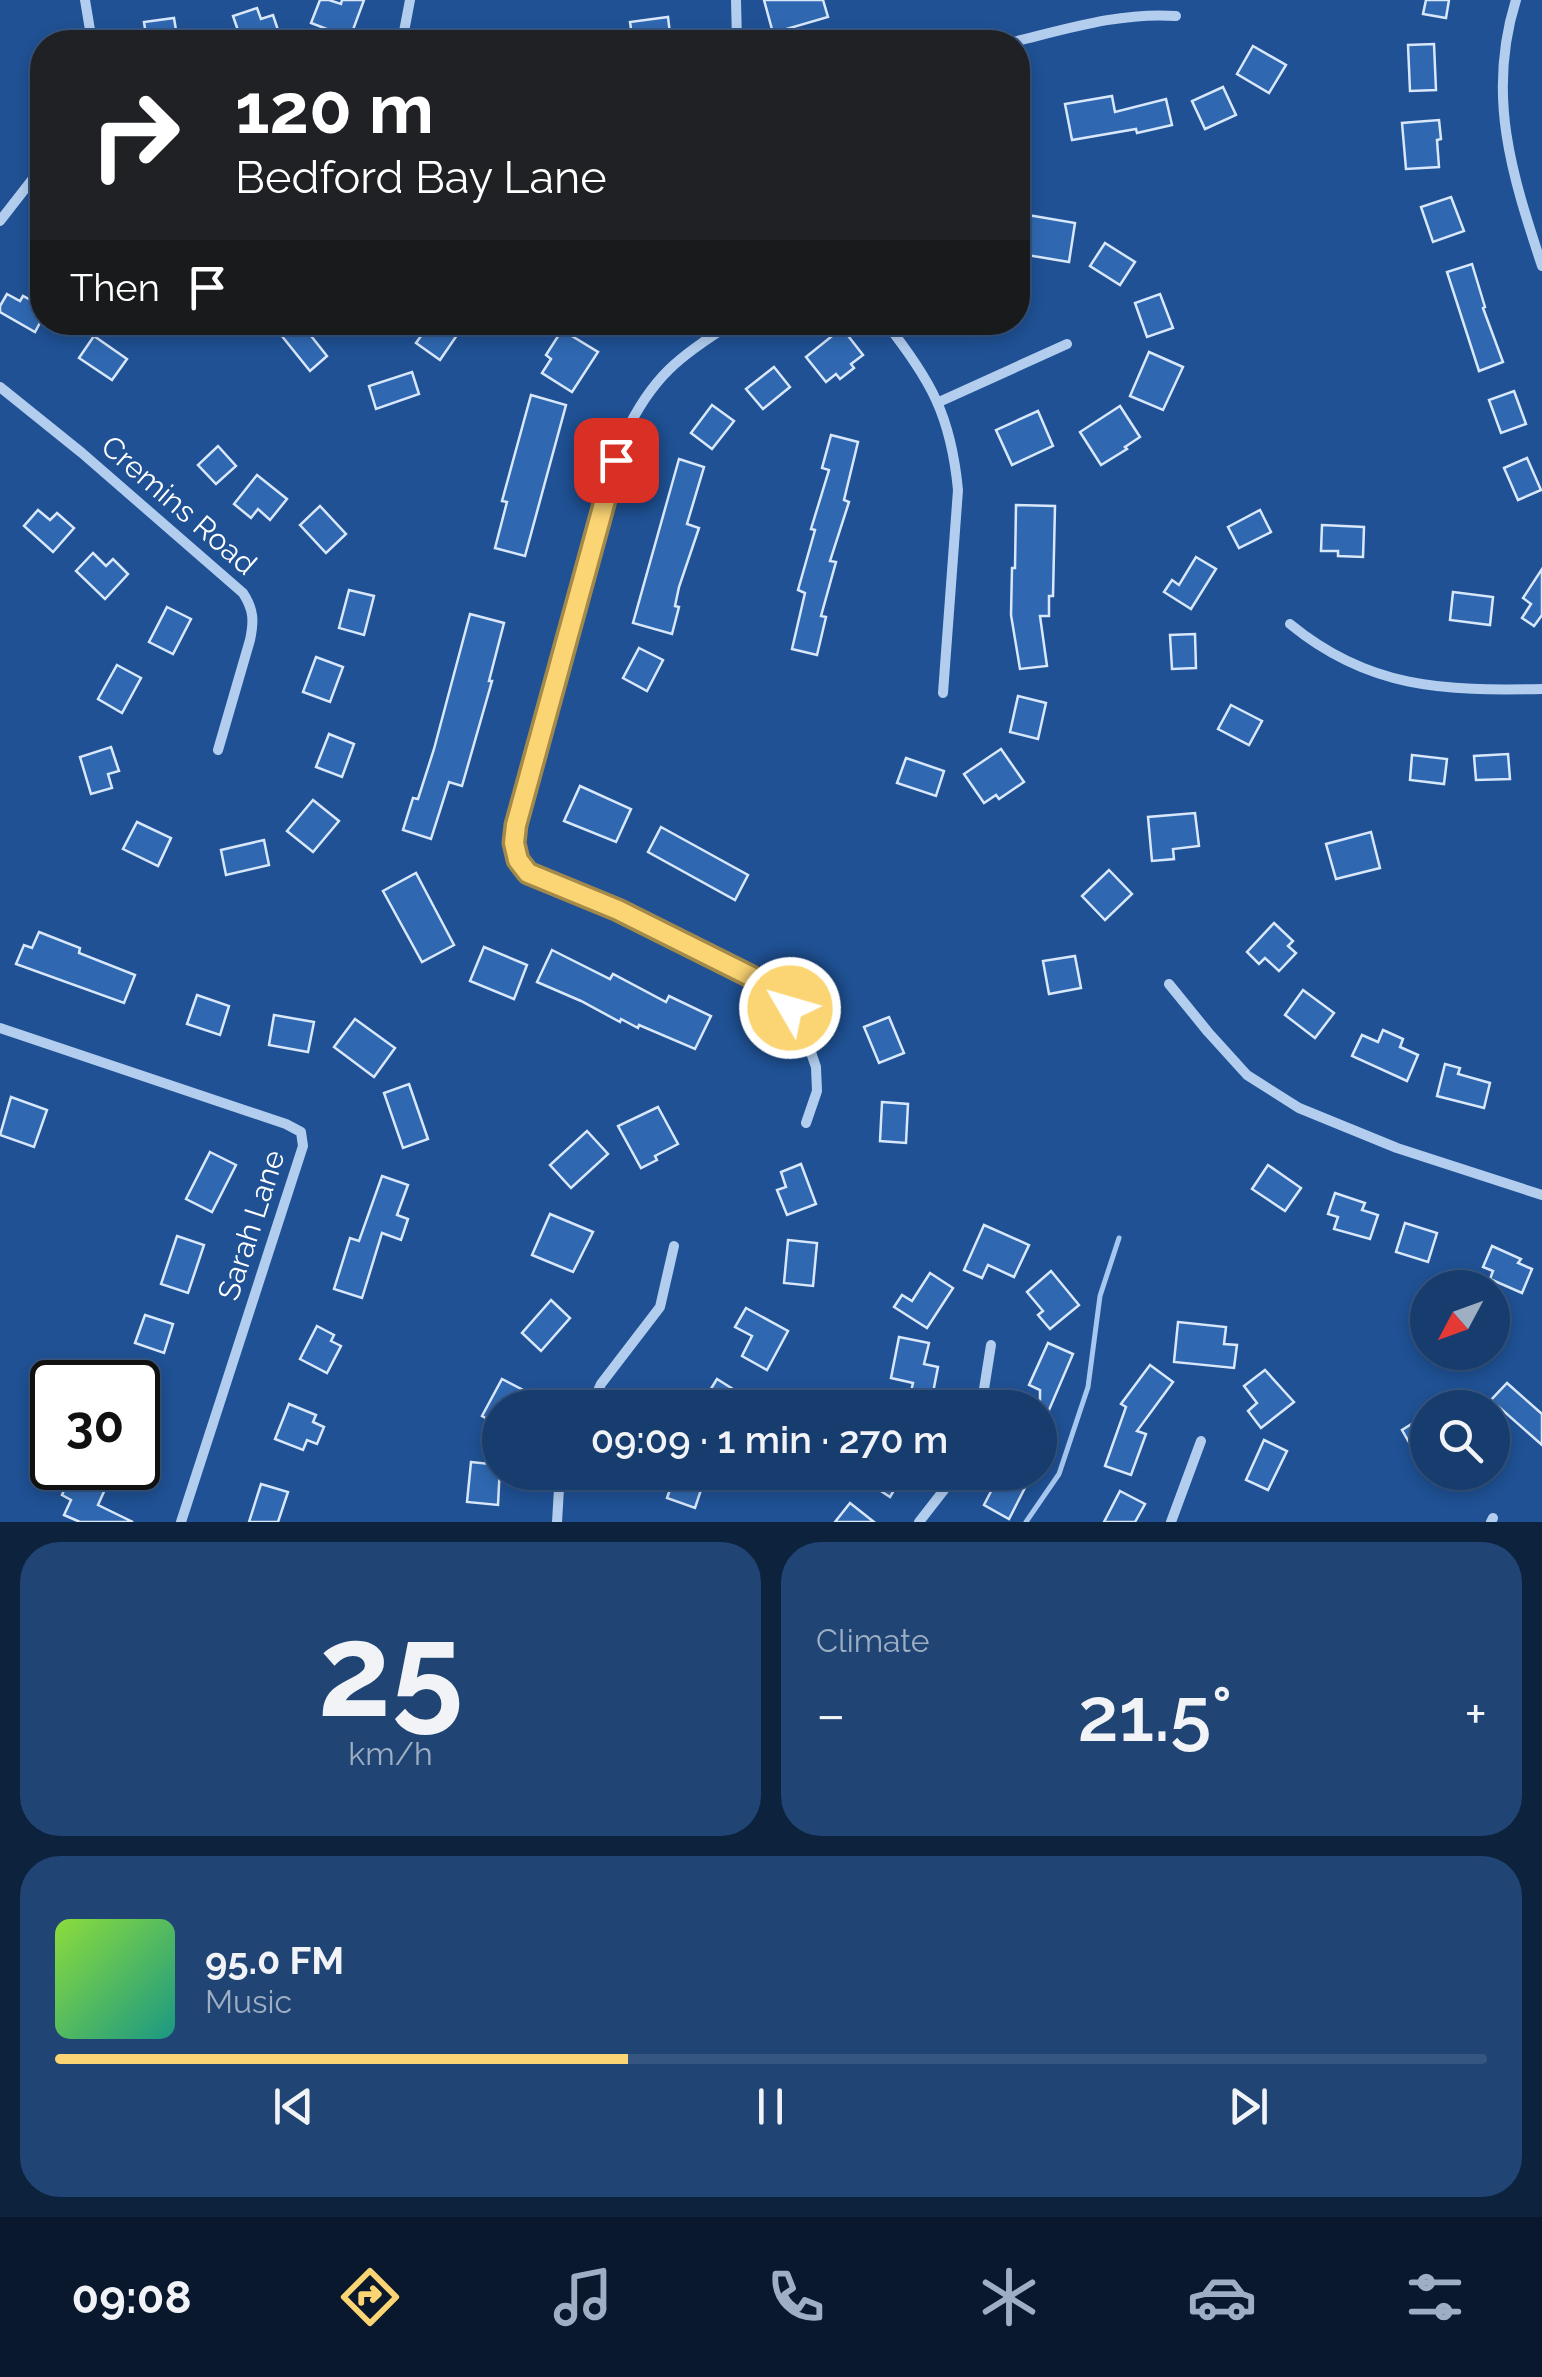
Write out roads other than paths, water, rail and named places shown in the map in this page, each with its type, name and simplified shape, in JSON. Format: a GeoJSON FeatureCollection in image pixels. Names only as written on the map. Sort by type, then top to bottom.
{"type":"FeatureCollection","features":[{"type":"Feature","properties":{"kind":"street"},"geometry":{"type":"LineString","coordinates":[[85,0],[90,30]]}},
{"type":"Feature","properties":{"kind":"street"},"geometry":{"type":"LineString","coordinates":[[404,30],[410,0]]}},
{"type":"Feature","properties":{"kind":"street"},"geometry":{"type":"LineString","coordinates":[[736,0],[736,30]]}},
{"type":"Feature","properties":{"kind":"street"},"geometry":{"type":"LineString","coordinates":[[1516,0],[1503,56],[1503,117],[1514,178],[1542,266]]}},
{"type":"Feature","properties":{"kind":"street"},"geometry":{"type":"LineString","coordinates":[[1030,38],[1111,19],[1146,14],[1176,16]]}},
{"type":"Feature","properties":{"kind":"street"},"geometry":{"type":"LineString","coordinates":[[0,220],[30,182]]}},
{"type":"Feature","properties":{"kind":"street"},"geometry":{"type":"LineString","coordinates":[[713,335],[686,352],[657,380],[624,436],[514,843],[518,860],[528,873],[618,910],[776,992],[790,1008],[816,1067],[817,1091],[806,1123]]}},
{"type":"Feature","properties":{"kind":"street"},"geometry":{"type":"LineString","coordinates":[[895,335],[914,358],[939,402],[950,438],[958,490],[942,693]]}},
{"type":"Feature","properties":{"kind":"street"},"geometry":{"type":"LineString","coordinates":[[939,402],[1066,344]]}},
{"type":"Feature","properties":{"kind":"street","name":"Cremins Road"},"geometry":{"type":"LineString","coordinates":[[0,388],[82,452],[243,593],[253,608],[250,640],[218,750]]}},
{"type":"Feature","properties":{"kind":"street"},"geometry":{"type":"LineString","coordinates":[[1290,624],[1332,654],[1403,681],[1470,690],[1542,690]]}},
{"type":"Feature","properties":{"kind":"street"},"geometry":{"type":"LineString","coordinates":[[1169,984],[1248,1075],[1300,1108],[1398,1148],[1542,1195]]}},
{"type":"Feature","properties":{"kind":"street","name":"Sarah Lane"},"geometry":{"type":"LineString","coordinates":[[0,1028],[301,1132],[303,1146],[181,1522]]}},
{"type":"Feature","properties":{"kind":"street"},"geometry":{"type":"LineString","coordinates":[[598,1390],[660,1307],[674,1246]]}},
{"type":"Feature","properties":{"kind":"street"},"geometry":{"type":"LineString","coordinates":[[984,1390],[991,1346]]}},
{"type":"Feature","properties":{"kind":"street"},"geometry":{"type":"LineString","coordinates":[[1171,1522],[1201,1441]]}},
{"type":"Feature","properties":{"kind":"street"},"geometry":{"type":"LineString","coordinates":[[558,1522],[559,1490]]}},
{"type":"Feature","properties":{"kind":"street"},"geometry":{"type":"LineString","coordinates":[[918,1522],[944,1490]]}},
{"type":"Feature","properties":{"kind":"waterway"},"geometry":{"type":"LineString","coordinates":[[1026,1522],[1059,1474],[1088,1387],[1100,1296],[1119,1238]]}}]}
